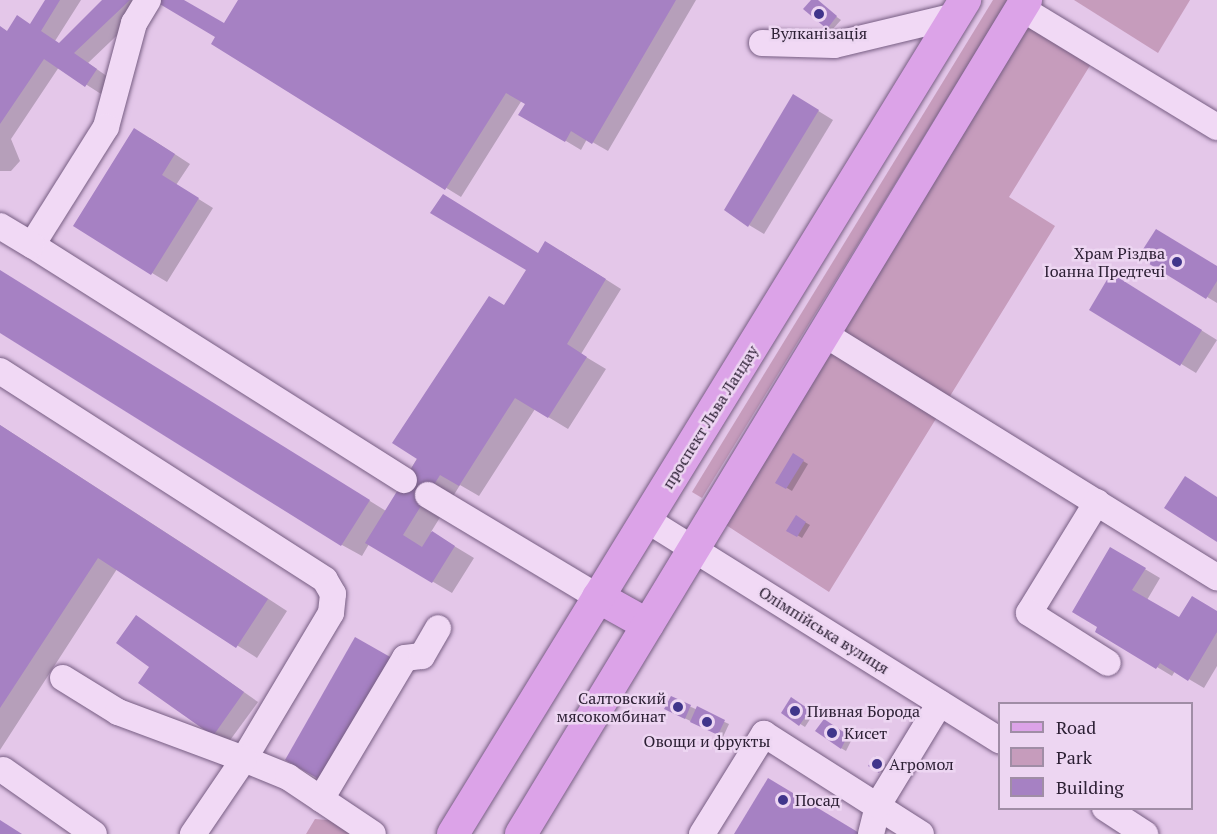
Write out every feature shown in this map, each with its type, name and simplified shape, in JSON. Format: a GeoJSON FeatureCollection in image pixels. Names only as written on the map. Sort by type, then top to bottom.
{"type":"FeatureCollection","features":[{"type":"Feature","properties":{"kind":"main road"},"geometry":{"type":"LineString","coordinates":[[522,834],[826,335],[1024,4]]}},
{"type":"Feature","properties":{"kind":"main road","name":"проспект Льва Ландау"},"geometry":{"type":"LineString","coordinates":[[453,834],[960,8]]}},
{"type":"Feature","properties":{"kind":"main road"},"geometry":{"type":"LineString","coordinates":[[598,597],[648,625]]}},
{"type":"Feature","properties":{"kind":"street"},"geometry":{"type":"LineString","coordinates":[[32,245],[106,127],[134,22],[148,0]]}},
{"type":"Feature","properties":{"kind":"street"},"geometry":{"type":"LineString","coordinates":[[1024,4],[1217,127]]}},
{"type":"Feature","properties":{"kind":"street"},"geometry":{"type":"LineString","coordinates":[[762,43],[834,45],[960,8]]}},
{"type":"Feature","properties":{"kind":"street"},"geometry":{"type":"LineString","coordinates":[[0,226],[404,480]]}},
{"type":"Feature","properties":{"kind":"street"},"geometry":{"type":"LineString","coordinates":[[826,335],[1217,577]]}},
{"type":"Feature","properties":{"kind":"street"},"geometry":{"type":"LineString","coordinates":[[0,371],[325,580],[333,594],[331,613],[244,759],[193,834]]}},
{"type":"Feature","properties":{"kind":"street"},"geometry":{"type":"LineString","coordinates":[[428,495],[598,597]]}},
{"type":"Feature","properties":{"kind":"street"},"geometry":{"type":"LineString","coordinates":[[1097,502],[1029,613],[1108,663]]}},
{"type":"Feature","properties":{"kind":"street","name":"Олімпійська вулиця"},"geometry":{"type":"LineString","coordinates":[[647,520],[998,740]]}},
{"type":"Feature","properties":{"kind":"street"},"geometry":{"type":"LineString","coordinates":[[321,799],[405,658],[422,656],[438,628]]}},
{"type":"Feature","properties":{"kind":"street"},"geometry":{"type":"LineString","coordinates":[[63,678],[118,712],[288,777],[374,834]]}},
{"type":"Feature","properties":{"kind":"street"},"geometry":{"type":"LineString","coordinates":[[872,834],[878,805],[940,704]]}},
{"type":"Feature","properties":{"kind":"street"},"geometry":{"type":"LineString","coordinates":[[702,834],[764,734],[921,834]]}},
{"type":"Feature","properties":{"kind":"street"},"geometry":{"type":"LineString","coordinates":[[3,770],[94,834]]}},
{"type":"Feature","properties":{"kind":"street"},"geometry":{"type":"LineString","coordinates":[[1108,810],[1145,834]]}},
{"type":"Feature","properties":{"kind":"green space"},"geometry":{"type":"Polygon","coordinates":[[[993,0],[1008,0],[702,498],[692,492],[993,0]]]}},
{"type":"Feature","properties":{"kind":"green space"},"geometry":{"type":"Polygon","coordinates":[[[1074,0],[1190,0],[1158,53],[1074,0]]]}},
{"type":"Feature","properties":{"kind":"green space"},"geometry":{"type":"Polygon","coordinates":[[[1031,21],[1094,59],[1009,197],[1055,226],[829,592],[726,525],[1031,21]]]}},
{"type":"Feature","properties":{"kind":"green space"},"geometry":{"type":"Polygon","coordinates":[[[315,819],[339,821],[359,834],[306,834],[315,819]]]}},
{"type":"Feature","properties":{"kind":"building"},"geometry":{"type":"Polygon","coordinates":[[[45,0],[60,0],[41,31],[59,43],[102,0],[130,0],[74,53],[97,69],[85,87],[44,59],[0,124],[0,26],[7,31],[17,15],[30,24],[45,0]]]}},
{"type":"Feature","properties":{"kind":"building"},"geometry":{"type":"Polygon","coordinates":[[[153,0],[184,0],[224,23],[238,0],[676,0],[592,144],[571,131],[565,142],[518,115],[525,104],[506,93],[445,190],[211,44],[215,37],[153,0]]]}},
{"type":"Feature","properties":{"kind":"building"},"geometry":{"type":"Polygon","coordinates":[[[811,0],[818,0],[837,16],[827,29],[803,9],[811,0]]]}},
{"type":"Feature","properties":{"kind":"building"},"geometry":{"type":"Polygon","coordinates":[[[793,94],[819,110],[748,227],[724,210],[793,94]]]}},
{"type":"Feature","properties":{"kind":"building"},"geometry":{"type":"Polygon","coordinates":[[[134,128],[175,154],[162,175],[199,198],[151,275],[73,226],[134,128]]]}},
{"type":"Feature","properties":{"kind":"building"},"geometry":{"type":"Polygon","coordinates":[[[443,194],[538,253],[545,241],[606,279],[567,344],[587,357],[548,418],[515,398],[459,486],[440,475],[403,535],[422,547],[432,531],[455,546],[432,583],[365,543],[417,459],[392,443],[489,296],[504,305],[526,270],[430,213],[443,194]]]}},
{"type":"Feature","properties":{"kind":"building","name":"Храм Різдва Іоанна Предтечі"},"geometry":{"type":"Polygon","coordinates":[[[1156,229],[1217,266],[1217,281],[1206,299],[1138,257],[1156,229]]]}},
{"type":"Feature","properties":{"kind":"building"},"geometry":{"type":"Polygon","coordinates":[[[0,270],[370,500],[341,546],[0,333],[0,270]]]}},
{"type":"Feature","properties":{"kind":"building"},"geometry":{"type":"Polygon","coordinates":[[[1111,273],[1202,330],[1180,366],[1089,310],[1111,273]]]}},
{"type":"Feature","properties":{"kind":"building"},"geometry":{"type":"Polygon","coordinates":[[[0,425],[268,599],[236,648],[98,558],[0,708],[0,425]]]}},
{"type":"Feature","properties":{"kind":"building"},"geometry":{"type":"Polygon","coordinates":[[[793,453],[804,460],[786,489],[775,483],[793,453]]]}},
{"type":"Feature","properties":{"kind":"building"},"geometry":{"type":"Polygon","coordinates":[[[1185,476],[1217,497],[1217,542],[1164,508],[1185,476]]]}},
{"type":"Feature","properties":{"kind":"building"},"geometry":{"type":"Polygon","coordinates":[[[796,515],[806,522],[797,537],[786,531],[796,515]]]}},
{"type":"Feature","properties":{"kind":"building"},"geometry":{"type":"Polygon","coordinates":[[[1110,547],[1146,568],[1132,590],[1179,617],[1192,596],[1217,611],[1217,632],[1188,681],[1160,663],[1156,669],[1095,632],[1097,627],[1072,612],[1110,547]]]}},
{"type":"Feature","properties":{"kind":"building"},"geometry":{"type":"Polygon","coordinates":[[[136,615],[244,692],[213,736],[138,683],[149,667],[116,643],[136,615]]]}},
{"type":"Feature","properties":{"kind":"building"},"geometry":{"type":"Polygon","coordinates":[[[355,637],[392,658],[322,781],[285,760],[355,637]]]}},
{"type":"Feature","properties":{"kind":"building","name":"Салтовский мясокомбинат"},"geometry":{"type":"Polygon","coordinates":[[[671,696],[691,705],[685,719],[664,709],[671,696]]]}},
{"type":"Feature","properties":{"kind":"building","name":"Пивная Борода"},"geometry":{"type":"Polygon","coordinates":[[[791,697],[810,710],[799,726],[781,713],[791,697]]]}},
{"type":"Feature","properties":{"kind":"building"},"geometry":{"type":"Polygon","coordinates":[[[697,706],[725,720],[718,735],[690,722],[697,706]]]}},
{"type":"Feature","properties":{"kind":"building","name":"Кисет"},"geometry":{"type":"Polygon","coordinates":[[[824,719],[848,735],[841,749],[815,731],[824,719]]]}},
{"type":"Feature","properties":{"kind":"building","name":"Агромол"},"geometry":{"type":"Polygon","coordinates":[[[875,756],[885,763],[879,773],[868,766],[875,756]]]}},
{"type":"Feature","properties":{"kind":"building"},"geometry":{"type":"Polygon","coordinates":[[[768,778],[861,834],[734,834],[768,778]]]}},
{"type":"Feature","properties":{"kind":"building"},"geometry":{"type":"Polygon","coordinates":[[[0,820],[22,834],[0,834],[0,820]]]}},
{"type":"Feature","properties":{"kind":"place","name":"Вулканізація"},"geometry":{"type":"Point","coordinates":[819,14]}},
{"type":"Feature","properties":{"kind":"place","name":"Храм Різдва Іоанна Предтечі"},"geometry":{"type":"Point","coordinates":[1177,262]}},
{"type":"Feature","properties":{"kind":"place","name":"Салтовский мясокомбинат"},"geometry":{"type":"Point","coordinates":[678,707]}},
{"type":"Feature","properties":{"kind":"place","name":"Пивная Борода"},"geometry":{"type":"Point","coordinates":[795,711]}},
{"type":"Feature","properties":{"kind":"place","name":"Овощи и фрукты"},"geometry":{"type":"Point","coordinates":[707,722]}},
{"type":"Feature","properties":{"kind":"place","name":"Кисет"},"geometry":{"type":"Point","coordinates":[832,733]}},
{"type":"Feature","properties":{"kind":"place","name":"Агромол"},"geometry":{"type":"Point","coordinates":[877,764]}},
{"type":"Feature","properties":{"kind":"place","name":"Посад"},"geometry":{"type":"Point","coordinates":[783,800]}}]}
